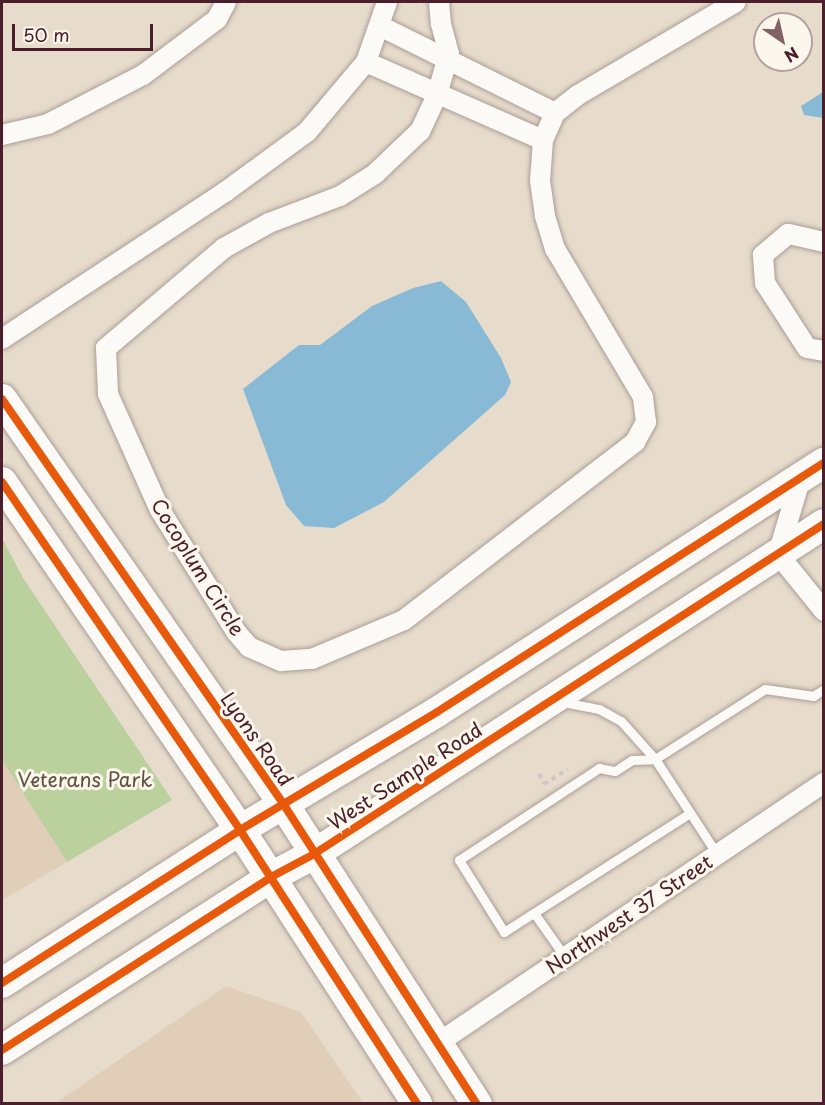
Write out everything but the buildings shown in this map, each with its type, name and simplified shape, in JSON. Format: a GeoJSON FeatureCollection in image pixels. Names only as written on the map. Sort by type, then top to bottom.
{"type":"FeatureCollection","features":[{"type":"Feature","properties":{"kind":"main road","name":"Lyons Road"},"geometry":{"type":"LineString","coordinates":[[2,399],[284,805],[435,1045],[477,1104]]}},
{"type":"Feature","properties":{"kind":"main road","name":"West Sample Road"},"geometry":{"type":"LineString","coordinates":[[2,983],[240,830],[437,712],[812,470]]}},
{"type":"Feature","properties":{"kind":"main road"},"geometry":{"type":"LineString","coordinates":[[2,482],[240,830],[417,1104]]}},
{"type":"Feature","properties":{"kind":"main road","name":"West Sample Road"},"geometry":{"type":"LineString","coordinates":[[2,1050],[271,877],[314,854],[824,525]]}},
{"type":"Feature","properties":{"kind":"street"},"geometry":{"type":"LineString","coordinates":[[2,135],[48,124],[143,75],[217,19],[226,2]]}},
{"type":"Feature","properties":{"kind":"street"},"geometry":{"type":"LineString","coordinates":[[2,339],[225,192],[307,132],[366,62],[387,2]]}},
{"type":"Feature","properties":{"kind":"street","name":"Cocoplum Circle"},"geometry":{"type":"LineString","coordinates":[[440,2],[441,24],[449,53],[437,95],[420,132],[375,174],[340,196],[268,224],[224,248],[106,348],[108,394],[160,510],[237,633],[249,646],[281,661],[312,658],[404,620],[635,442],[646,422],[643,397],[555,249],[544,216],[540,181],[543,140],[555,112]]}},
{"type":"Feature","properties":{"kind":"street"},"geometry":{"type":"LineString","coordinates":[[380,26],[446,62],[555,112],[736,2]]}},
{"type":"Feature","properties":{"kind":"street"},"geometry":{"type":"LineString","coordinates":[[366,62],[543,140]]}},
{"type":"Feature","properties":{"kind":"street"},"geometry":{"type":"LineString","coordinates":[[824,242],[788,234],[763,255],[765,283],[807,348],[824,351]]}},
{"type":"Feature","properties":{"kind":"street"},"geometry":{"type":"LineString","coordinates":[[812,470],[777,554],[824,611]]}},
{"type":"Feature","properties":{"kind":"street","name":"Northwest 37 Street"},"geometry":{"type":"LineString","coordinates":[[435,1045],[824,783]]}},
{"type":"Feature","properties":{"kind":"lane"},"geometry":{"type":"LineString","coordinates":[[690,813],[504,932],[459,860],[599,768],[615,771],[632,760],[655,759],[765,689],[813,696],[824,689]]}},
{"type":"Feature","properties":{"kind":"lane"},"geometry":{"type":"LineString","coordinates":[[552,700],[611,715],[655,759],[717,854]]}},
{"type":"Feature","properties":{"kind":"lane"},"geometry":{"type":"LineString","coordinates":[[534,913],[564,957]]}},
{"type":"Feature","properties":{"kind":"path"},"geometry":{"type":"LineString","coordinates":[[539,774],[544,784],[568,769]]}},
{"type":"Feature","properties":{"kind":"shaded area"},"geometry":{"type":"Polygon","coordinates":[[[2,760],[67,862],[2,900],[2,760]]]}},
{"type":"Feature","properties":{"kind":"shaded area"},"geometry":{"type":"Polygon","coordinates":[[[226,986],[301,1012],[363,1103],[56,1103],[226,986]]]}},
{"type":"Feature","properties":{"kind":"green space","name":"Veterans Park"},"geometry":{"type":"Polygon","coordinates":[[[2,538],[23,578],[172,800],[67,862],[2,760],[2,538]]]}},
{"type":"Feature","properties":{"kind":"water"},"geometry":{"type":"Polygon","coordinates":[[[823,92],[823,118],[804,115],[801,106],[823,92]]]}},
{"type":"Feature","properties":{"kind":"water"},"geometry":{"type":"Polygon","coordinates":[[[441,281],[466,302],[501,358],[511,382],[505,395],[384,502],[334,528],[304,526],[286,505],[243,389],[299,345],[320,345],[372,306],[413,288],[441,281]]]}},
{"type":"Feature","properties":{"kind":"cycle path"},"geometry":{"type":"LineString","coordinates":[[2,399],[284,805],[477,1104]]}},
{"type":"Feature","properties":{"kind":"cycle path"},"geometry":{"type":"LineString","coordinates":[[2,983],[240,830],[437,712],[824,463]]}},
{"type":"Feature","properties":{"kind":"cycle path"},"geometry":{"type":"LineString","coordinates":[[2,482],[240,830],[417,1104]]}},
{"type":"Feature","properties":{"kind":"cycle path"},"geometry":{"type":"LineString","coordinates":[[2,1050],[271,877],[314,854],[824,524]]}}]}
